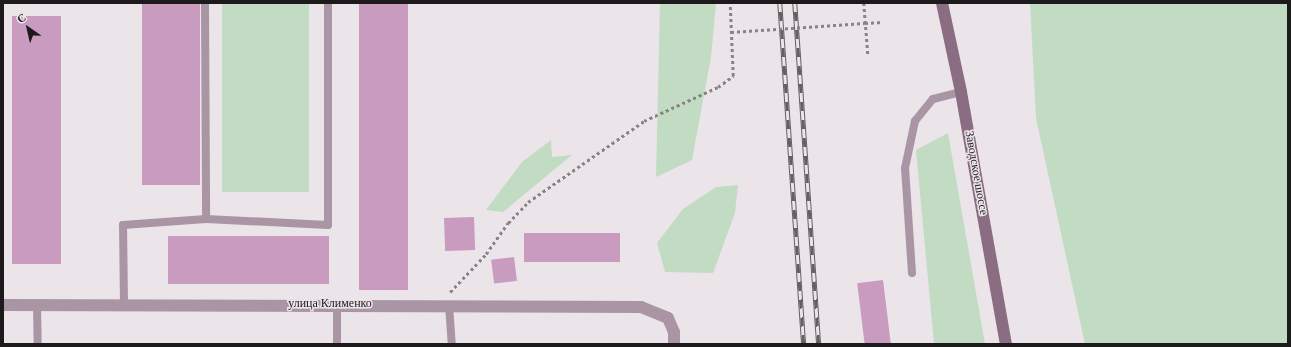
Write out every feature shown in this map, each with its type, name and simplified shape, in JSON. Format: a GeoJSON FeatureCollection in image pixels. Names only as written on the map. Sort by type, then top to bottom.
{"type":"FeatureCollection","features":[{"type":"Feature","properties":{"kind":"main road","name":"Заводское шоссе"},"geometry":{"type":"LineString","coordinates":[[942,3],[961,92],[1006,344]]}},
{"type":"Feature","properties":{"kind":"street","name":"улица Клименко"},"geometry":{"type":"LineString","coordinates":[[3,305],[337,304],[448,300],[640,307],[668,318],[674,332],[674,344]]}},
{"type":"Feature","properties":{"kind":"lane"},"geometry":{"type":"LineString","coordinates":[[205,3],[206,220]]}},
{"type":"Feature","properties":{"kind":"lane"},"geometry":{"type":"LineString","coordinates":[[124,304],[123,225],[206,220],[328,225],[328,3]]}},
{"type":"Feature","properties":{"kind":"lane"},"geometry":{"type":"LineString","coordinates":[[912,273],[905,168],[915,121],[933,99],[961,92]]}},
{"type":"Feature","properties":{"kind":"lane"},"geometry":{"type":"LineString","coordinates":[[448,300],[452,344]]}},
{"type":"Feature","properties":{"kind":"lane"},"geometry":{"type":"LineString","coordinates":[[337,304],[337,344]]}},
{"type":"Feature","properties":{"kind":"lane"},"geometry":{"type":"LineString","coordinates":[[37,305],[38,344]]}},
{"type":"Feature","properties":{"kind":"path"},"geometry":{"type":"LineString","coordinates":[[448,300],[486,254],[508,223],[528,202],[644,122],[718,87],[733,76],[730,3]]}},
{"type":"Feature","properties":{"kind":"path"},"geometry":{"type":"LineString","coordinates":[[864,3],[868,54]]}},
{"type":"Feature","properties":{"kind":"path"},"geometry":{"type":"LineString","coordinates":[[731,32],[883,22]]}},
{"type":"Feature","properties":{"kind":"green space"},"geometry":{"type":"Polygon","coordinates":[[[222,3],[309,3],[309,192],[222,192],[222,3]]]}},
{"type":"Feature","properties":{"kind":"green space"},"geometry":{"type":"Polygon","coordinates":[[[660,3],[716,3],[711,57],[692,160],[656,177],[660,3]]]}},
{"type":"Feature","properties":{"kind":"green space"},"geometry":{"type":"Polygon","coordinates":[[[1030,3],[1288,3],[1288,344],[1085,344],[1036,118],[1030,3]]]}},
{"type":"Feature","properties":{"kind":"green space"},"geometry":{"type":"Polygon","coordinates":[[[948,133],[985,344],[934,344],[916,150],[948,133]]]}},
{"type":"Feature","properties":{"kind":"green space"},"geometry":{"type":"Polygon","coordinates":[[[551,140],[552,157],[572,155],[503,212],[486,210],[522,162],[551,140]]]}},
{"type":"Feature","properties":{"kind":"green space"},"geometry":{"type":"Polygon","coordinates":[[[738,185],[735,213],[713,273],[665,272],[657,243],[683,209],[716,187],[738,185]]]}},
{"type":"Feature","properties":{"kind":"building"},"geometry":{"type":"Polygon","coordinates":[[[142,3],[200,3],[200,185],[142,185],[142,3]]]}},
{"type":"Feature","properties":{"kind":"building"},"geometry":{"type":"Polygon","coordinates":[[[359,3],[408,3],[408,290],[359,290],[359,3]]]}},
{"type":"Feature","properties":{"kind":"building"},"geometry":{"type":"Polygon","coordinates":[[[12,16],[61,16],[61,264],[12,264],[12,16]]]}},
{"type":"Feature","properties":{"kind":"building"},"geometry":{"type":"Polygon","coordinates":[[[474,217],[475,250],[445,251],[444,218],[474,217]]]}},
{"type":"Feature","properties":{"kind":"building"},"geometry":{"type":"Polygon","coordinates":[[[524,233],[620,233],[620,262],[524,262],[524,233]]]}},
{"type":"Feature","properties":{"kind":"building"},"geometry":{"type":"Polygon","coordinates":[[[168,236],[329,236],[329,284],[168,284],[168,236]]]}},
{"type":"Feature","properties":{"kind":"building"},"geometry":{"type":"Polygon","coordinates":[[[514,257],[517,281],[494,284],[491,260],[514,257]]]}},
{"type":"Feature","properties":{"kind":"building"},"geometry":{"type":"Polygon","coordinates":[[[883,280],[891,344],[865,344],[857,283],[883,280]]]}},
{"type":"Feature","properties":{"kind":"railway"},"geometry":{"type":"LineString","coordinates":[[780,3],[804,344]]}},
{"type":"Feature","properties":{"kind":"railway"},"geometry":{"type":"LineString","coordinates":[[795,3],[819,344]]}}]}
